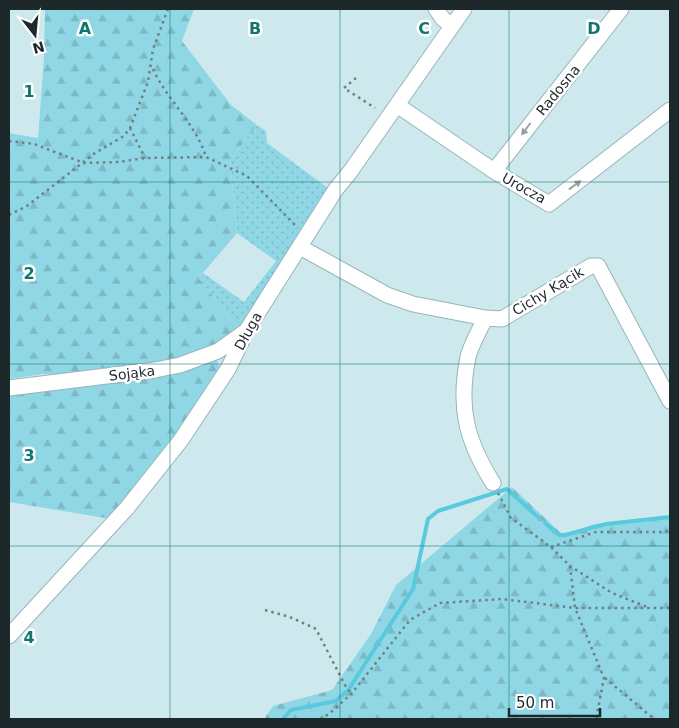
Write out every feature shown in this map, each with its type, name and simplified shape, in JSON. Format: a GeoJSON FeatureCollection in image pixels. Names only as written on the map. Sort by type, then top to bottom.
{"type":"FeatureCollection","features":[{"type":"Feature","properties":{"kind":"street"},"geometry":{"type":"LineString","coordinates":[[436,9],[442,19],[452,25]]}},
{"type":"Feature","properties":{"kind":"street","name":"Długa"},"geometry":{"type":"LineString","coordinates":[[9,636],[127,508],[181,440],[228,369],[247,330],[336,189],[464,9]]}},
{"type":"Feature","properties":{"kind":"street","name":"Radosna"},"geometry":{"type":"LineString","coordinates":[[494,171],[622,9]]}},
{"type":"Feature","properties":{"kind":"street","name":"Urocza"},"geometry":{"type":"LineString","coordinates":[[397,105],[494,171],[549,204],[670,110]]}},
{"type":"Feature","properties":{"kind":"street","name":"Cichy Kącik"},"geometry":{"type":"LineString","coordinates":[[303,242],[387,295],[422,306],[485,318],[502,319],[591,266],[598,266],[670,402]]}},
{"type":"Feature","properties":{"kind":"street"},"geometry":{"type":"LineString","coordinates":[[485,318],[469,355],[465,423],[473,446],[496,488]]}},
{"type":"Feature","properties":{"kind":"street","name":"Sojąka"},"geometry":{"type":"LineString","coordinates":[[9,388],[155,370],[180,365],[218,351],[247,330]]}},
{"type":"Feature","properties":{"kind":"street"},"geometry":{"type":"LineString","coordinates":[[218,351],[228,369]]}},
{"type":"Feature","properties":{"kind":"path"},"geometry":{"type":"LineString","coordinates":[[9,215],[27,206],[94,153],[124,136],[130,128],[152,68],[153,49],[168,9]]}},
{"type":"Feature","properties":{"kind":"path"},"geometry":{"type":"LineString","coordinates":[[152,68],[163,90],[185,117],[203,148],[206,157]]}},
{"type":"Feature","properties":{"kind":"path"},"geometry":{"type":"LineString","coordinates":[[356,78],[344,88],[375,108]]}},
{"type":"Feature","properties":{"kind":"path"},"geometry":{"type":"LineString","coordinates":[[130,128],[145,158]]}},
{"type":"Feature","properties":{"kind":"path"},"geometry":{"type":"LineString","coordinates":[[9,141],[34,144],[84,162],[206,157],[247,176],[289,217],[303,242]]}},
{"type":"Feature","properties":{"kind":"path"},"geometry":{"type":"LineString","coordinates":[[496,488],[511,518],[551,547],[570,566],[612,593],[648,608]]}},
{"type":"Feature","properties":{"kind":"path"},"geometry":{"type":"LineString","coordinates":[[551,547],[596,532],[665,532],[670,530]]}},
{"type":"Feature","properties":{"kind":"path"},"geometry":{"type":"LineString","coordinates":[[570,566],[574,608],[604,678],[654,719]]}},
{"type":"Feature","properties":{"kind":"path"},"geometry":{"type":"LineString","coordinates":[[320,719],[329,714],[352,692],[410,620],[440,603],[502,600],[574,608],[670,608]]}},
{"type":"Feature","properties":{"kind":"path"},"geometry":{"type":"LineString","coordinates":[[265,610],[290,617],[316,629],[347,689],[352,692]]}},
{"type":"Feature","properties":{"kind":"path"},"geometry":{"type":"LineString","coordinates":[[596,719],[604,678]]}},
{"type":"Feature","properties":{"kind":"green space"},"geometry":{"type":"Polygon","coordinates":[[[45,9],[194,9],[182,41],[231,105],[257,125],[230,160],[237,233],[203,273],[197,276],[237,327],[215,347],[159,366],[74,375],[43,374],[9,379],[9,133],[38,138],[44,58],[45,9]]]}},
{"type":"Feature","properties":{"kind":"green space"},"geometry":{"type":"Polygon","coordinates":[[[257,125],[266,131],[267,143],[328,188],[248,319],[237,327],[197,276],[203,273],[244,302],[276,261],[237,233],[230,160],[257,125]]]}},
{"type":"Feature","properties":{"kind":"green space"},"geometry":{"type":"Polygon","coordinates":[[[216,359],[221,370],[154,468],[111,519],[9,502],[9,394],[216,359]]]}},
{"type":"Feature","properties":{"kind":"green space"},"geometry":{"type":"Polygon","coordinates":[[[512,487],[563,535],[595,524],[670,517],[670,719],[264,719],[273,706],[332,690],[371,634],[396,585],[512,487]]]}},
{"type":"Feature","properties":{"kind":"waterway"},"geometry":{"type":"LineString","coordinates":[[349,689],[413,589],[428,519],[438,511],[507,489],[539,518]]}},
{"type":"Feature","properties":{"kind":"waterway"},"geometry":{"type":"LineString","coordinates":[[545,523],[559,535],[565,535],[606,524],[670,517]]}},
{"type":"Feature","properties":{"kind":"waterway"},"geometry":{"type":"LineString","coordinates":[[283,719],[291,710],[336,701],[347,691]]}}]}
